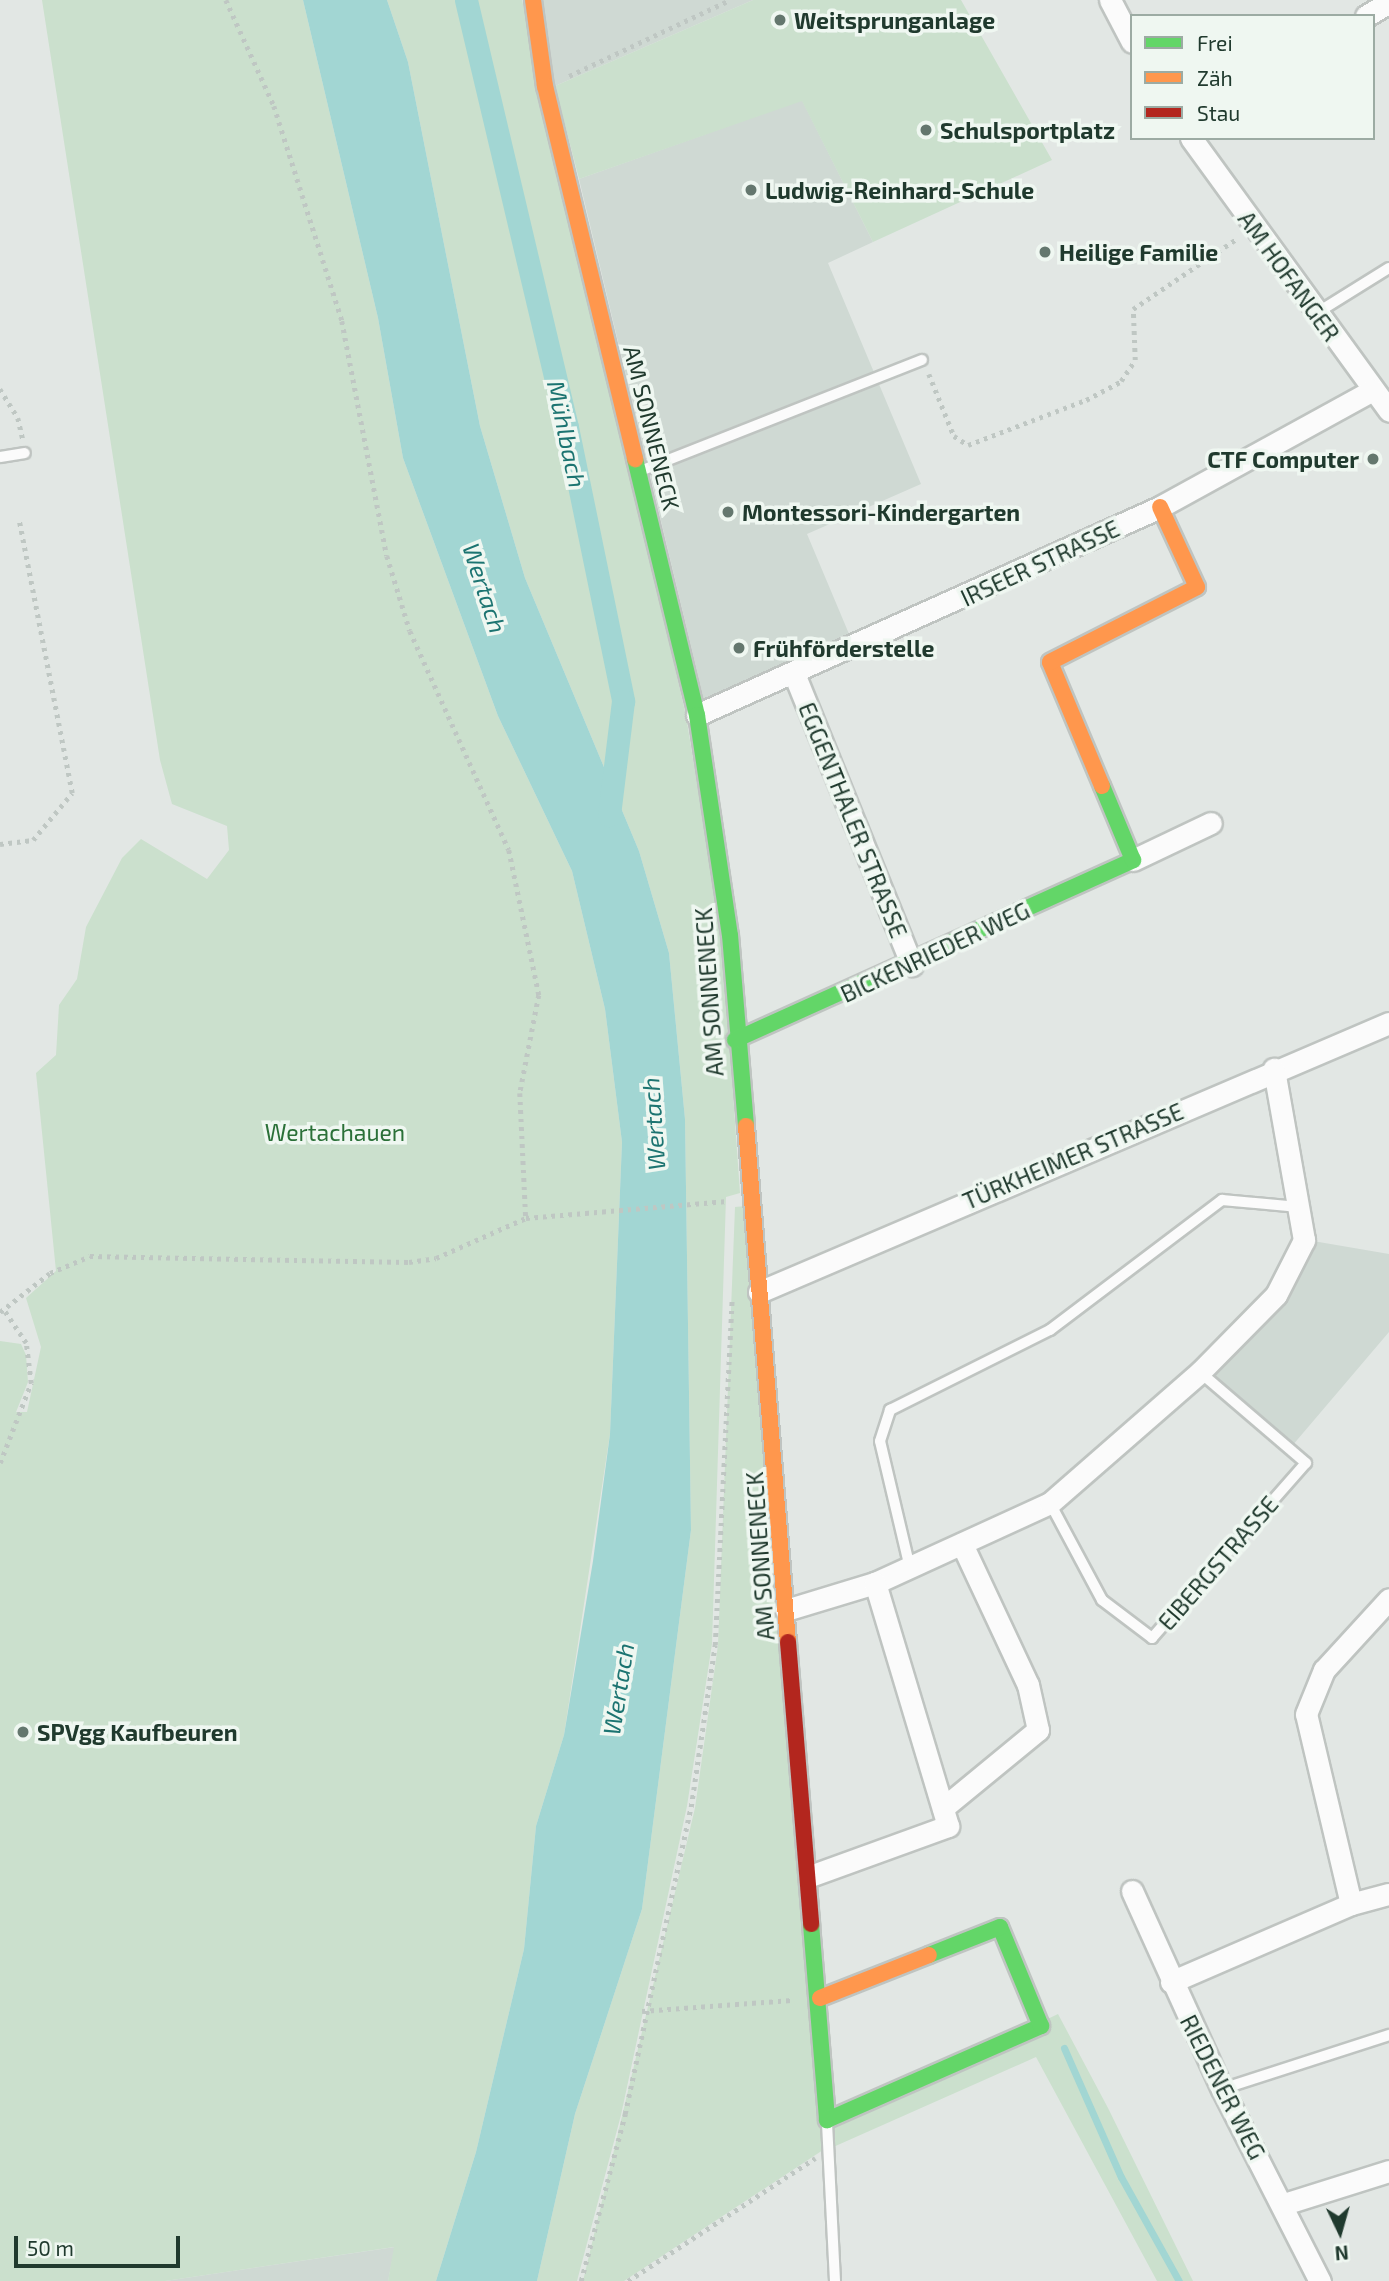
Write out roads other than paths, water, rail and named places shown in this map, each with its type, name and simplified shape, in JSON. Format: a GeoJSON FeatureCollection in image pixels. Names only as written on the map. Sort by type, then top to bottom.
{"type":"FeatureCollection","features":[{"type":"Feature","properties":{"kind":"street","name":"AM SONNENECK"},"geometry":{"type":"LineString","coordinates":[[533,0],[545,86],[697,715],[730,935],[735,1040],[810,1876],[827,2120]]}},
{"type":"Feature","properties":{"kind":"street"},"geometry":{"type":"LineString","coordinates":[[1110,0],[1130,38]]}},
{"type":"Feature","properties":{"kind":"street"},"geometry":{"type":"LineString","coordinates":[[1369,14],[1389,2]]}},
{"type":"Feature","properties":{"kind":"street","name":"AM HOFANGER"},"geometry":{"type":"LineString","coordinates":[[1192,140],[1315,314],[1389,411]]}},
{"type":"Feature","properties":{"kind":"street","name":"IRSEER STRASSE"},"geometry":{"type":"LineString","coordinates":[[697,715],[795,676],[1160,507],[1373,390]]}},
{"type":"Feature","properties":{"kind":"street"},"geometry":{"type":"LineString","coordinates":[[1133,860],[1051,663],[1197,587],[1160,507]]}},
{"type":"Feature","properties":{"kind":"street","name":"EGGENTHALER STRASSE"},"geometry":{"type":"LineString","coordinates":[[795,676],[912,964]]}},
{"type":"Feature","properties":{"kind":"street","name":"BICKENRIEDER WEG"},"geometry":{"type":"LineString","coordinates":[[735,1040],[912,964],[1212,823]]}},
{"type":"Feature","properties":{"kind":"street","name":"TÜRKHEIMER STRASSE"},"geometry":{"type":"LineString","coordinates":[[759,1292],[1275,1069],[1389,1023]]}},
{"type":"Feature","properties":{"kind":"street"},"geometry":{"type":"LineString","coordinates":[[786,1610],[874,1583],[1050,1503],[1200,1372],[1296,1266],[1304,1240],[1301,1208],[1275,1069]]}},
{"type":"Feature","properties":{"kind":"street"},"geometry":{"type":"LineString","coordinates":[[943,1808],[1038,1730],[1028,1685],[962,1544]]}},
{"type":"Feature","properties":{"kind":"street"},"geometry":{"type":"LineString","coordinates":[[810,1876],[948,1826],[874,1583]]}},
{"type":"Feature","properties":{"kind":"street"},"geometry":{"type":"LineString","coordinates":[[1351,1903],[1306,1714],[1324,1670],[1389,1599]]}},
{"type":"Feature","properties":{"kind":"street","name":"RIEDENER WEG"},"geometry":{"type":"LineString","coordinates":[[1132,1891],[1171,1982],[1222,2089],[1284,2204],[1320,2281]]}},
{"type":"Feature","properties":{"kind":"street"},"geometry":{"type":"LineString","coordinates":[[1171,1982],[1351,1903],[1389,1894]]}},
{"type":"Feature","properties":{"kind":"street"},"geometry":{"type":"LineString","coordinates":[[820,1998],[1000,1927],[1041,2026],[827,2120]]}},
{"type":"Feature","properties":{"kind":"street"},"geometry":{"type":"LineString","coordinates":[[1284,2204],[1389,2171]]}},
{"type":"Feature","properties":{"kind":"lane"},"geometry":{"type":"LineString","coordinates":[[1315,314],[1389,268]]}},
{"type":"Feature","properties":{"kind":"lane"},"geometry":{"type":"LineString","coordinates":[[640,471],[922,360]]}},
{"type":"Feature","properties":{"kind":"lane"},"geometry":{"type":"LineString","coordinates":[[0,457],[25,453]]}},
{"type":"Feature","properties":{"kind":"lane"},"geometry":{"type":"LineString","coordinates":[[910,1568],[880,1441],[890,1410],[1050,1330],[1222,1200],[1301,1208]]}},
{"type":"Feature","properties":{"kind":"lane","name":"EIBERGSTRASSE"},"geometry":{"type":"LineString","coordinates":[[1050,1503],[1102,1600],[1152,1638],[1306,1463],[1200,1372]]}},
{"type":"Feature","properties":{"kind":"lane"},"geometry":{"type":"LineString","coordinates":[[1222,2089],[1389,2035]]}},
{"type":"Feature","properties":{"kind":"lane"},"geometry":{"type":"LineString","coordinates":[[827,2120],[835,2281]]}},
{"type":"Feature","properties":{"kind":"water","name":"Wertach"},"geometry":{"type":"Polygon","coordinates":[[[303,0],[387,0],[408,62],[480,426],[525,578],[639,851],[669,953],[685,1119],[691,1530],[642,1909],[575,2114],[537,2281],[436,2281],[476,2152],[524,1949],[536,1826],[564,1735],[593,1561],[610,1434],[622,1142],[605,1009],[572,871],[498,716],[403,458],[378,318],[303,0]]]}},
{"type":"Feature","properties":{"kind":"waterway","name":"Mühlbach"},"geometry":{"type":"LineString","coordinates":[[466,0],[567,427],[623,701],[609,815]]}},
{"type":"Feature","properties":{"kind":"waterway"},"geometry":{"type":"LineString","coordinates":[[1064,2048],[1121,2177],[1179,2281]]}},
{"type":"Feature","properties":{"kind":"place","name":"Weitsprunganlage"},"geometry":{"type":"Point","coordinates":[780,20]}},
{"type":"Feature","properties":{"kind":"place","name":"Schulsportplatz"},"geometry":{"type":"Point","coordinates":[926,130]}},
{"type":"Feature","properties":{"kind":"place","name":"Ludwig-Reinhard-Schule"},"geometry":{"type":"Point","coordinates":[751,190]}},
{"type":"Feature","properties":{"kind":"place","name":"Heilige Familie"},"geometry":{"type":"Point","coordinates":[1045,252]}},
{"type":"Feature","properties":{"kind":"place","name":"CTF Computer"},"geometry":{"type":"Point","coordinates":[1373,459]}},
{"type":"Feature","properties":{"kind":"place","name":"Montessori-Kindergarten"},"geometry":{"type":"Point","coordinates":[728,512]}},
{"type":"Feature","properties":{"kind":"place","name":"Frühförderstelle"},"geometry":{"type":"Point","coordinates":[739,648]}},
{"type":"Feature","properties":{"kind":"place","name":"SPVgg Kaufbeuren"},"geometry":{"type":"Point","coordinates":[23,1732]}},
{"type":"Feature","properties":{"kind":"park label","name":"Wertachauen"},"geometry":{"type":"Point","coordinates":[335,1132]}}]}
